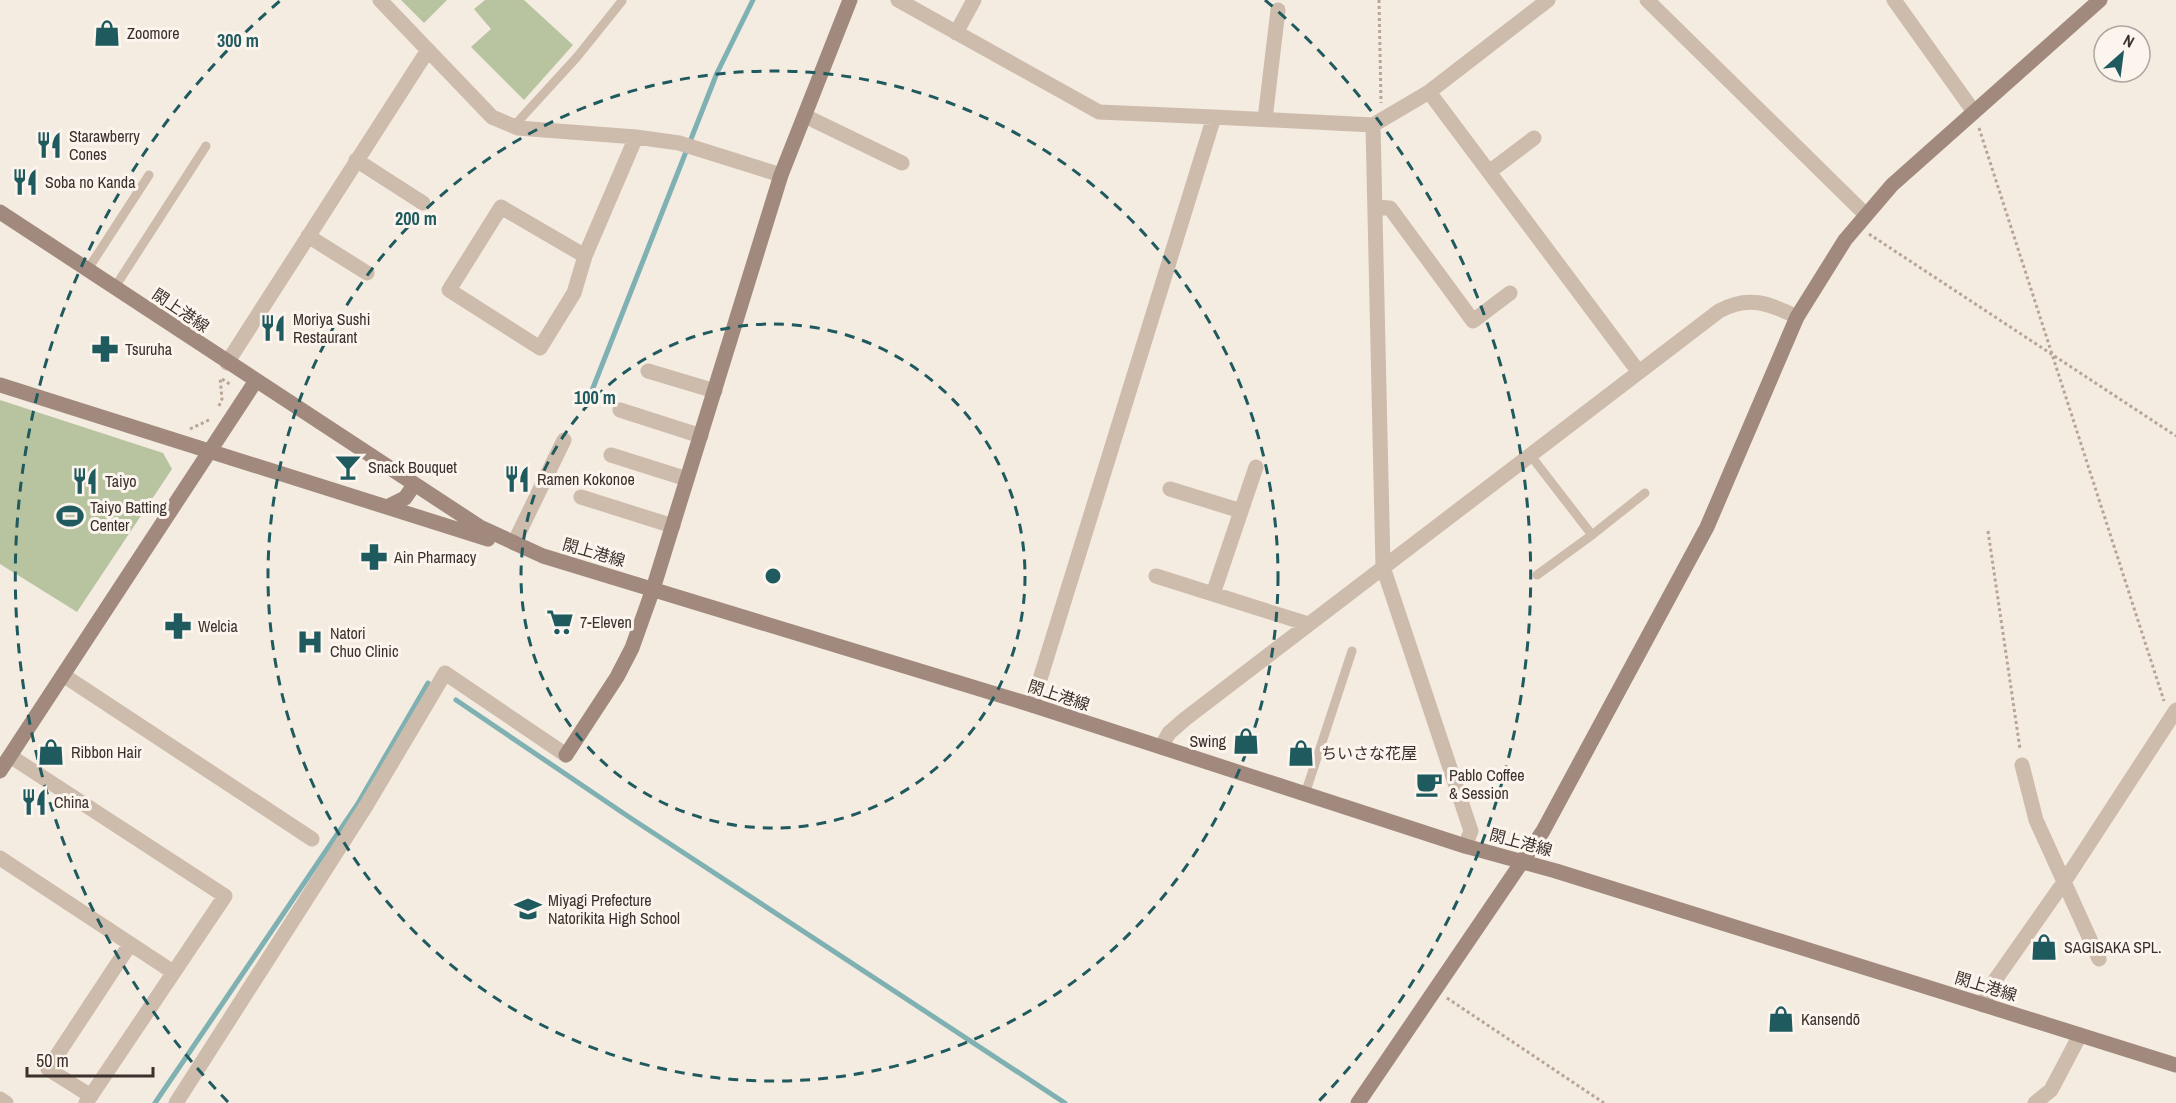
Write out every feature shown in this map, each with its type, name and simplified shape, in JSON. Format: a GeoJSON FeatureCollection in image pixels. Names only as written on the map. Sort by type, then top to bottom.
{"type":"FeatureCollection","features":[{"type":"Feature","properties":{"kind":"street"},"geometry":{"type":"LineString","coordinates":[[380,0],[492,117],[513,127],[636,136],[679,143],[781,176]]}},
{"type":"Feature","properties":{"kind":"street"},"geometry":{"type":"LineString","coordinates":[[176,1103],[366,806],[445,673],[566,754],[617,677],[632,648],[653,589],[781,176],[850,0]]}},
{"type":"Feature","properties":{"kind":"street"},"geometry":{"type":"LineString","coordinates":[[898,0],[1099,112],[1378,122],[1429,92],[1548,0]]}},
{"type":"Feature","properties":{"kind":"street"},"geometry":{"type":"LineString","coordinates":[[956,33],[974,0]]}},
{"type":"Feature","properties":{"kind":"street"},"geometry":{"type":"LineString","coordinates":[[1647,0],[1861,220]]}},
{"type":"Feature","properties":{"kind":"street"},"geometry":{"type":"LineString","coordinates":[[1894,0],[1974,112]]}},
{"type":"Feature","properties":{"kind":"street"},"geometry":{"type":"LineString","coordinates":[[1358,1103],[1543,831],[1707,527],[1797,317],[1845,240],[1892,185],[2100,0]]}},
{"type":"Feature","properties":{"kind":"street"},"geometry":{"type":"LineString","coordinates":[[1265,119],[1278,10]]}},
{"type":"Feature","properties":{"kind":"street"},"geometry":{"type":"LineString","coordinates":[[227,363],[428,50]]}},
{"type":"Feature","properties":{"kind":"street"},"geometry":{"type":"LineString","coordinates":[[1429,92],[1638,370]]}},
{"type":"Feature","properties":{"kind":"street"},"geometry":{"type":"LineString","coordinates":[[805,116],[902,162]]}},
{"type":"Feature","properties":{"kind":"street"},"geometry":{"type":"LineString","coordinates":[[1032,705],[1214,117]]}},
{"type":"Feature","properties":{"kind":"street"},"geometry":{"type":"LineString","coordinates":[[1378,122],[1375,207],[1383,567],[1471,831],[1465,846]]}},
{"type":"Feature","properties":{"kind":"street"},"geometry":{"type":"LineString","coordinates":[[585,256],[501,207],[449,290],[540,348],[574,293],[585,256],[636,136]]}},
{"type":"Feature","properties":{"kind":"street"},"geometry":{"type":"LineString","coordinates":[[1489,172],[1534,138]]}},
{"type":"Feature","properties":{"kind":"street"},"geometry":{"type":"LineString","coordinates":[[356,160],[423,203]]}},
{"type":"Feature","properties":{"kind":"street"},"geometry":{"type":"LineString","coordinates":[[1375,207],[1390,208],[1473,321],[1510,293]]}},
{"type":"Feature","properties":{"kind":"street","name":"閖上港線"},"geometry":{"type":"LineString","coordinates":[[0,212],[255,382],[480,527],[543,556],[1032,705],[1465,846],[1522,861],[2176,1065]]}},
{"type":"Feature","properties":{"kind":"street"},"geometry":{"type":"LineString","coordinates":[[308,236],[367,273]]}},
{"type":"Feature","properties":{"kind":"street"},"geometry":{"type":"LineString","coordinates":[[1161,747],[1168,733],[1531,456],[1638,370],[1719,311],[1740,302],[1766,303],[1797,317]]}},
{"type":"Feature","properties":{"kind":"street"},"geometry":{"type":"LineString","coordinates":[[648,371],[715,391]]}},
{"type":"Feature","properties":{"kind":"street"},"geometry":{"type":"LineString","coordinates":[[0,771],[255,382]]}},
{"type":"Feature","properties":{"kind":"street"},"geometry":{"type":"LineString","coordinates":[[0,385],[543,556]]}},
{"type":"Feature","properties":{"kind":"street"},"geometry":{"type":"LineString","coordinates":[[620,410],[701,436]]}},
{"type":"Feature","properties":{"kind":"street"},"geometry":{"type":"LineString","coordinates":[[514,543],[564,440]]}},
{"type":"Feature","properties":{"kind":"street"},"geometry":{"type":"LineString","coordinates":[[611,455],[687,479]]}},
{"type":"Feature","properties":{"kind":"street"},"geometry":{"type":"LineString","coordinates":[[1213,594],[1256,467]]}},
{"type":"Feature","properties":{"kind":"street"},"geometry":{"type":"LineString","coordinates":[[387,507],[405,498],[414,485]]}},
{"type":"Feature","properties":{"kind":"street"},"geometry":{"type":"LineString","coordinates":[[1170,489],[1241,511]]}},
{"type":"Feature","properties":{"kind":"street"},"geometry":{"type":"LineString","coordinates":[[581,497],[673,526]]}},
{"type":"Feature","properties":{"kind":"street"},"geometry":{"type":"LineString","coordinates":[[1156,576],[1308,624]]}},
{"type":"Feature","properties":{"kind":"street"},"geometry":{"type":"LineString","coordinates":[[63,675],[312,839]]}},
{"type":"Feature","properties":{"kind":"street"},"geometry":{"type":"LineString","coordinates":[[1983,1005],[1993,982],[2064,882],[2173,715]]}},
{"type":"Feature","properties":{"kind":"street"},"geometry":{"type":"LineString","coordinates":[[10,756],[225,896],[89,1100],[48,1069],[129,946]]}},
{"type":"Feature","properties":{"kind":"street"},"geometry":{"type":"LineString","coordinates":[[2022,765],[2036,820],[2099,959]]}},
{"type":"Feature","properties":{"kind":"street"},"geometry":{"type":"LineString","coordinates":[[0,858],[129,946],[173,972]]}},
{"type":"Feature","properties":{"kind":"street"},"geometry":{"type":"LineString","coordinates":[[2035,1103],[2051,1090],[2080,1035]]}},
{"type":"Feature","properties":{"kind":"street"},"geometry":{"type":"LineString","coordinates":[[0,1099],[6,1103]]}},
{"type":"Feature","properties":{"kind":"lane"},"geometry":{"type":"LineString","coordinates":[[513,127],[577,57],[622,1]]}},
{"type":"Feature","properties":{"kind":"lane"},"geometry":{"type":"LineString","coordinates":[[115,287],[206,146]]}},
{"type":"Feature","properties":{"kind":"lane"},"geometry":{"type":"LineString","coordinates":[[88,269],[149,175]]}},
{"type":"Feature","properties":{"kind":"lane"},"geometry":{"type":"LineString","coordinates":[[1531,456],[1592,535]]}},
{"type":"Feature","properties":{"kind":"lane"},"geometry":{"type":"LineString","coordinates":[[1537,575],[1646,493]]}},
{"type":"Feature","properties":{"kind":"lane"},"geometry":{"type":"LineString","coordinates":[[1305,794],[1352,651]]}},
{"type":"Feature","properties":{"kind":"path"},"geometry":{"type":"LineString","coordinates":[[1378,122],[1379,0]]}},
{"type":"Feature","properties":{"kind":"path"},"geometry":{"type":"LineString","coordinates":[[1974,112],[2053,354],[2074,431],[2173,715]]}},
{"type":"Feature","properties":{"kind":"path"},"geometry":{"type":"LineString","coordinates":[[1861,220],[2053,354],[2176,436]]}},
{"type":"Feature","properties":{"kind":"path"},"geometry":{"type":"LineString","coordinates":[[184,427],[191,429],[212,419],[222,399],[221,378],[231,385]]}},
{"type":"Feature","properties":{"kind":"path"},"geometry":{"type":"LineString","coordinates":[[1988,531],[2022,765]]}},
{"type":"Feature","properties":{"kind":"path"},"geometry":{"type":"LineString","coordinates":[[1436,990],[1604,1103]]}},
{"type":"Feature","properties":{"kind":"green space"},"geometry":{"type":"Polygon","coordinates":[[[401,0],[447,0],[424,23],[401,0]]]}},
{"type":"Feature","properties":{"kind":"green space"},"geometry":{"type":"Polygon","coordinates":[[[485,0],[524,0],[573,45],[524,100],[471,47],[491,29],[474,9],[485,0]]]}},
{"type":"Feature","properties":{"kind":"green space","name":"Taiyo Batting Center"},"geometry":{"type":"Polygon","coordinates":[[[0,400],[163,453],[172,469],[77,612],[0,564],[0,400]]]}},
{"type":"Feature","properties":{"kind":"waterway"},"geometry":{"type":"LineString","coordinates":[[589,398],[717,73],[753,0]]}},
{"type":"Feature","properties":{"kind":"waterway"},"geometry":{"type":"LineString","coordinates":[[155,1103],[357,805],[428,683]]}},
{"type":"Feature","properties":{"kind":"waterway"},"geometry":{"type":"LineString","coordinates":[[456,700],[629,817],[1065,1103]]}},
{"type":"Feature","properties":{"kind":"place","name":"Zoomore"},"geometry":{"type":"Point","coordinates":[107,33]}},
{"type":"Feature","properties":{"kind":"place","name":"Starawberry Cones"},"geometry":{"type":"Point","coordinates":[49,145]}},
{"type":"Feature","properties":{"kind":"place","name":"Soba no Kanda"},"geometry":{"type":"Point","coordinates":[25,182]}},
{"type":"Feature","properties":{"kind":"place","name":"Moriya Sushi Restaurant"},"geometry":{"type":"Point","coordinates":[273,328]}},
{"type":"Feature","properties":{"kind":"place","name":"Tsuruha"},"geometry":{"type":"Point","coordinates":[105,349]}},
{"type":"Feature","properties":{"kind":"place","name":"Snack Bouquet"},"geometry":{"type":"Point","coordinates":[348,467]}},
{"type":"Feature","properties":{"kind":"place","name":"Ramen Kokonoe"},"geometry":{"type":"Point","coordinates":[517,479]}},
{"type":"Feature","properties":{"kind":"place","name":"Taiyo"},"geometry":{"type":"Point","coordinates":[85,481]}},
{"type":"Feature","properties":{"kind":"place","name":"Taiyo Batting Center"},"geometry":{"type":"Point","coordinates":[70,516]}},
{"type":"Feature","properties":{"kind":"place","name":"Ain Pharmacy"},"geometry":{"type":"Point","coordinates":[374,557]}},
{"type":"Feature","properties":{"kind":"place","name":"7-Eleven"},"geometry":{"type":"Point","coordinates":[560,622]}},
{"type":"Feature","properties":{"kind":"place","name":"Welcia"},"geometry":{"type":"Point","coordinates":[178,626]}},
{"type":"Feature","properties":{"kind":"place","name":"Natori Chuo Clinic"},"geometry":{"type":"Point","coordinates":[310,642]}},
{"type":"Feature","properties":{"kind":"place","name":"Swing"},"geometry":{"type":"Point","coordinates":[1246,741]}},
{"type":"Feature","properties":{"kind":"place","name":"Ribbon Hair"},"geometry":{"type":"Point","coordinates":[51,752]}},
{"type":"Feature","properties":{"kind":"place","name":"ちいさな花屋"},"geometry":{"type":"Point","coordinates":[1301,753]}},
{"type":"Feature","properties":{"kind":"place","name":"Pablo Coffee & Session"},"geometry":{"type":"Point","coordinates":[1429,784]}},
{"type":"Feature","properties":{"kind":"place","name":"China"},"geometry":{"type":"Point","coordinates":[34,802]}},
{"type":"Feature","properties":{"kind":"place","name":"Miyagi Prefecture Natorikita High School"},"geometry":{"type":"Point","coordinates":[528,909]}},
{"type":"Feature","properties":{"kind":"place","name":"SAGISAKA SPL."},"geometry":{"type":"Point","coordinates":[2044,947]}},
{"type":"Feature","properties":{"kind":"place","name":"Kansendō"},"geometry":{"type":"Point","coordinates":[1781,1019]}}]}
